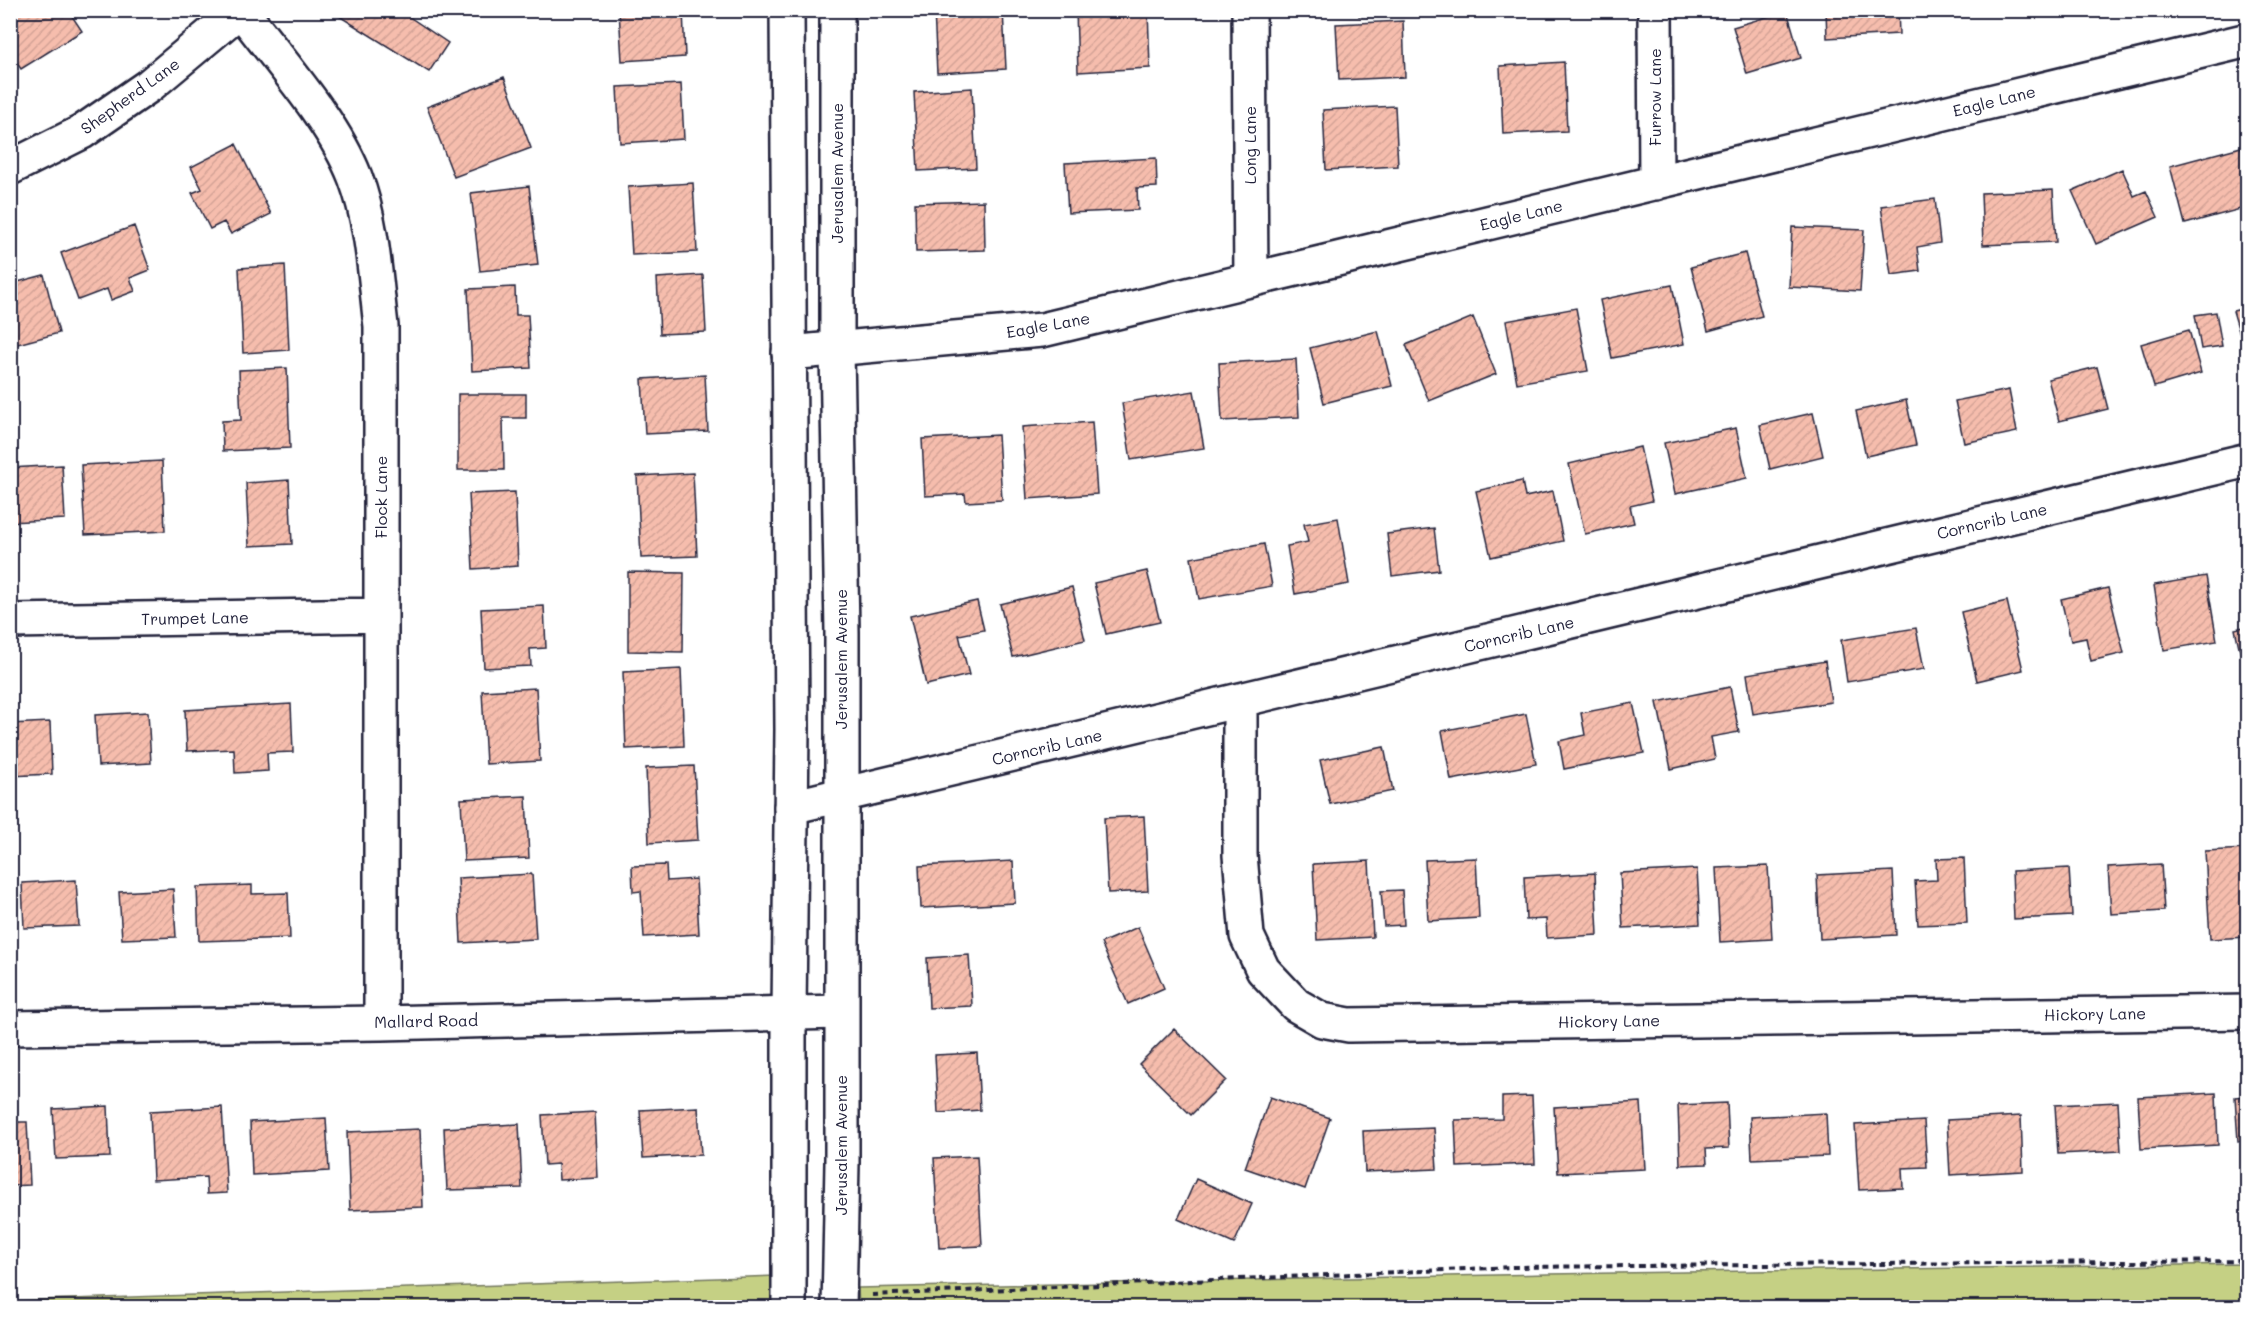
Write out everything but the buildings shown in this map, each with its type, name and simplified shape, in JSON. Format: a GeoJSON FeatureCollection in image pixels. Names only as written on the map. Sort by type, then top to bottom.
{"type":"FeatureCollection","features":[{"type":"Feature","properties":{"kind":"street","name":"Shepherd Lane"},"geometry":{"type":"LineString","coordinates":[[10,168],[82,132],[150,85],[240,10]]}},
{"type":"Feature","properties":{"kind":"street","name":"Flock Lane"},"geometry":{"type":"LineString","coordinates":[[240,10],[328,125],[355,177],[368,221],[381,327],[381,1023]]}},
{"type":"Feature","properties":{"kind":"street"},"geometry":{"type":"LineString","coordinates":[[787,10],[791,807],[789,1308]]}},
{"type":"Feature","properties":{"kind":"street","name":"Jerusalem Avenue"},"geometry":{"type":"LineString","coordinates":[[837,10],[837,350],[842,632],[842,1163],[839,1302]]}},
{"type":"Feature","properties":{"kind":"street","name":"Long Lane"},"geometry":{"type":"LineString","coordinates":[[1249,10],[1251,280]]}},
{"type":"Feature","properties":{"kind":"street","name":"Furrow Lane"},"geometry":{"type":"LineString","coordinates":[[1655,10],[1656,183]]}},
{"type":"Feature","properties":{"kind":"street","name":"Eagle Lane"},"geometry":{"type":"LineString","coordinates":[[789,353],[1042,330],[2247,40]]}},
{"type":"Feature","properties":{"kind":"street","name":"Corncrib Lane"},"geometry":{"type":"LineString","coordinates":[[791,807],[2247,460]]}},
{"type":"Feature","properties":{"kind":"street","name":"Trumpet Lane"},"geometry":{"type":"LineString","coordinates":[[10,621],[380,615]]}},
{"type":"Feature","properties":{"kind":"street","name":"Hickory Lane"},"geometry":{"type":"LineString","coordinates":[[1240,701],[1239,855],[1247,936],[1263,970],[1296,1005],[1322,1020],[1349,1025],[2247,1012]]}},
{"type":"Feature","properties":{"kind":"street","name":"Mallard Road"},"geometry":{"type":"LineString","coordinates":[[10,1028],[381,1023],[841,1012]]}},
{"type":"Feature","properties":{"kind":"path"},"geometry":{"type":"LineString","coordinates":[[839,1302],[1513,1267],[2247,1261]]}},
{"type":"Feature","properties":{"kind":"green space"},"geometry":{"type":"Polygon","coordinates":[[[2247,1264],[2247,1308],[859,1308],[858,1288],[1548,1274],[2247,1264]]]}},
{"type":"Feature","properties":{"kind":"green space"},"geometry":{"type":"Polygon","coordinates":[[[776,1276],[777,1307],[11,1308],[10,1301],[776,1276]]]}}]}
